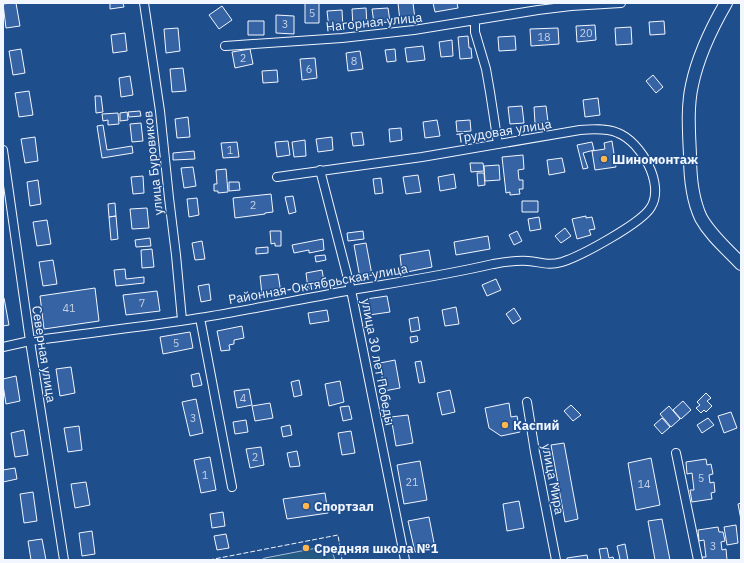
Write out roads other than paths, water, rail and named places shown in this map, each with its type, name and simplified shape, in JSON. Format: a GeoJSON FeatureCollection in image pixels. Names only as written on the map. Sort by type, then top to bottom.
{"type":"FeatureCollection","features":[{"type":"Feature","properties":{"kind":"main road"},"geometry":{"type":"LineString","coordinates":[[724,3],[706,41],[696,68],[692,86],[689,115],[690,163],[695,199],[700,216],[708,229],[741,264]]}},
{"type":"Feature","properties":{"kind":"street","name":"улица Буровиков"},"geometry":{"type":"LineString","coordinates":[[144,3],[160,111],[182,320]]}},
{"type":"Feature","properties":{"kind":"street","name":"Нагорная улица"},"geometry":{"type":"LineString","coordinates":[[225,46],[342,38],[414,30],[538,10],[620,3]]}},
{"type":"Feature","properties":{"kind":"street"},"geometry":{"type":"LineString","coordinates":[[475,20],[476,32],[486,69],[498,144]]}},
{"type":"Feature","properties":{"kind":"street","name":"Трудовая улица"},"geometry":{"type":"LineString","coordinates":[[277,177],[422,157],[586,130],[605,130],[619,133],[632,142],[651,169],[655,182],[655,194],[652,206],[629,226]]}},
{"type":"Feature","properties":{"kind":"street","name":"Северная улица"},"geometry":{"type":"LineString","coordinates":[[3,150],[30,341],[64,560]]}},
{"type":"Feature","properties":{"kind":"street","name":"улица 30 лет Победы"},"geometry":{"type":"LineString","coordinates":[[320,170],[352,290],[405,560]]}},
{"type":"Feature","properties":{"kind":"street","name":"Районная-Октябрьская улица"},"geometry":{"type":"LineString","coordinates":[[3,347],[30,341],[200,318],[516,260],[552,264],[562,262],[590,249],[629,226]]}},
{"type":"Feature","properties":{"kind":"street"},"geometry":{"type":"LineString","coordinates":[[200,318],[232,487]]}},
{"type":"Feature","properties":{"kind":"street","name":"улица Мира"},"geometry":{"type":"LineString","coordinates":[[527,402],[556,560]]}},
{"type":"Feature","properties":{"kind":"street"},"geometry":{"type":"LineString","coordinates":[[676,453],[698,560]]}},
{"type":"Feature","properties":{"kind":"place","name":"Шиномонтаж"},"geometry":{"type":"Point","coordinates":[604,159]}},
{"type":"Feature","properties":{"kind":"place","name":"Каспий"},"geometry":{"type":"Point","coordinates":[505,425]}},
{"type":"Feature","properties":{"kind":"place","name":"Спортзал"},"geometry":{"type":"Point","coordinates":[306,506]}},
{"type":"Feature","properties":{"kind":"place","name":"Средняя школа №1"},"geometry":{"type":"Point","coordinates":[306,548]}}]}
